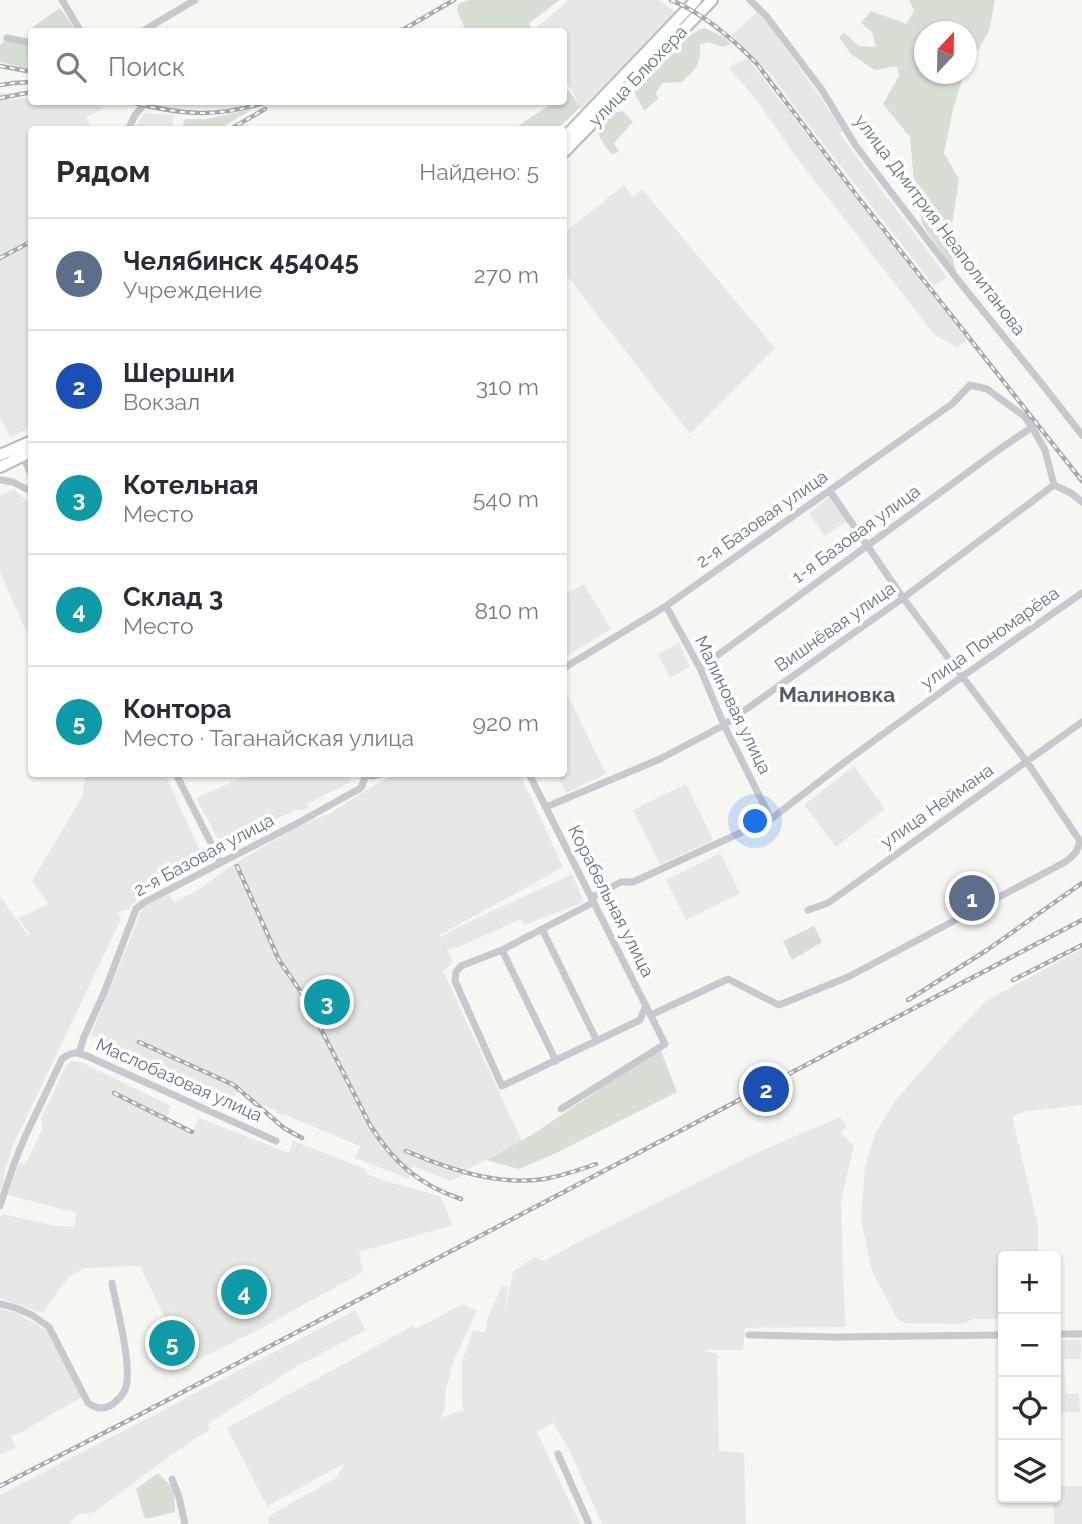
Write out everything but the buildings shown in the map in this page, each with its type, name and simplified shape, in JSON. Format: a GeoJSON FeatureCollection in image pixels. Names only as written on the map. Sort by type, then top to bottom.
{"type":"FeatureCollection","features":[{"type":"Feature","properties":{"kind":"main road","name":"улица Блюхера"},"geometry":{"type":"LineString","coordinates":[[567,135],[696,0]]}},
{"type":"Feature","properties":{"kind":"main road","name":"улица Блюхера"},"geometry":{"type":"LineString","coordinates":[[567,149],[712,0]]}},
{"type":"Feature","properties":{"kind":"main road"},"geometry":{"type":"LineString","coordinates":[[0,455],[28,442]]}},
{"type":"Feature","properties":{"kind":"main road"},"geometry":{"type":"LineString","coordinates":[[0,467],[27,453]]}},
{"type":"Feature","properties":{"kind":"street"},"geometry":{"type":"LineString","coordinates":[[62,0],[79,28]]}},
{"type":"Feature","properties":{"kind":"street"},"geometry":{"type":"LineString","coordinates":[[148,28],[195,0]]}},
{"type":"Feature","properties":{"kind":"street","name":"улица Дмитрия Неаполитанова"},"geometry":{"type":"LineString","coordinates":[[750,0],[767,17],[822,90],[856,146],[958,281],[1082,435]]}},
{"type":"Feature","properties":{"kind":"street"},"geometry":{"type":"LineString","coordinates":[[7,38],[28,42]]}},
{"type":"Feature","properties":{"kind":"street"},"geometry":{"type":"LineString","coordinates":[[130,126],[143,105]]}},
{"type":"Feature","properties":{"kind":"street","name":"2-я Базовая улица"},"geometry":{"type":"LineString","coordinates":[[567,666],[666,606],[952,404],[971,385],[987,389],[1024,416],[1032,427]]}},
{"type":"Feature","properties":{"kind":"street"},"geometry":{"type":"LineString","coordinates":[[1032,427],[1045,450],[1054,485],[1082,502]]}},
{"type":"Feature","properties":{"kind":"street","name":"1-я Базовая улица"},"geometry":{"type":"LineString","coordinates":[[700,668],[1032,427]]}},
{"type":"Feature","properties":{"kind":"street"},"geometry":{"type":"LineString","coordinates":[[0,480],[13,482],[28,490]]}},
{"type":"Feature","properties":{"kind":"street","name":"Вишнёвая улица"},"geometry":{"type":"LineString","coordinates":[[546,807],[660,759],[724,725],[903,598],[1054,485]]}},
{"type":"Feature","properties":{"kind":"street"},"geometry":{"type":"LineString","coordinates":[[651,1015],[728,979],[779,1005],[848,977],[1065,862],[1076,853],[1080,841],[1027,762],[903,598],[830,491]]}},
{"type":"Feature","properties":{"kind":"street","name":"улица Пономарёва"},"geometry":{"type":"LineString","coordinates":[[556,1060],[502,1086],[455,981],[456,972],[461,966],[502,950],[542,929],[621,882],[633,882],[771,819],[846,761],[1082,593]]}},
{"type":"Feature","properties":{"kind":"street","name":"Малиновая улица"},"geometry":{"type":"LineString","coordinates":[[666,606],[700,668],[724,725],[771,819]]}},
{"type":"Feature","properties":{"kind":"street","name":"улица Неймана"},"geometry":{"type":"LineString","coordinates":[[808,910],[828,903],[1082,722]]}},
{"type":"Feature","properties":{"kind":"street"},"geometry":{"type":"LineString","coordinates":[[178,777],[221,863]]}},
{"type":"Feature","properties":{"kind":"street","name":"2-я Базовая улица"},"geometry":{"type":"LineString","coordinates":[[79,1053],[136,909],[142,903],[361,788],[363,777]]}},
{"type":"Feature","properties":{"kind":"street","name":"Корабельная улица"},"geometry":{"type":"LineString","coordinates":[[531,777],[665,1044],[561,1109]]}},
{"type":"Feature","properties":{"kind":"street"},"geometry":{"type":"LineString","coordinates":[[542,929],[597,1041]]}},
{"type":"Feature","properties":{"kind":"street"},"geometry":{"type":"LineString","coordinates":[[502,950],[556,1060],[640,1020],[646,1005]]}},
{"type":"Feature","properties":{"kind":"street","name":"Маслобазовая улица"},"geometry":{"type":"LineString","coordinates":[[0,1206],[19,1150],[62,1059],[75,1052],[276,1141]]}},
{"type":"Feature","properties":{"kind":"street"},"geometry":{"type":"LineString","coordinates":[[0,1304],[32,1315],[49,1327],[88,1403],[96,1408],[104,1408],[114,1403],[125,1390],[128,1368],[112,1283]]}},
{"type":"Feature","properties":{"kind":"street"},"geometry":{"type":"LineString","coordinates":[[1061,1334],[1082,1334]]}},
{"type":"Feature","properties":{"kind":"street"},"geometry":{"type":"LineString","coordinates":[[750,1335],[998,1335]]}},
{"type":"Feature","properties":{"kind":"street"},"geometry":{"type":"LineString","coordinates":[[558,1454],[589,1524]]}},
{"type":"Feature","properties":{"kind":"street"},"geometry":{"type":"LineString","coordinates":[[172,1479],[185,1524]]}},
{"type":"Feature","properties":{"kind":"shaded area"},"geometry":{"type":"Polygon","coordinates":[[[469,0],[560,0],[529,23],[531,28],[465,28],[457,11],[458,4],[469,0]]]}},
{"type":"Feature","properties":{"kind":"shaded area"},"geometry":{"type":"Polygon","coordinates":[[[569,0],[659,0],[675,12],[582,109],[567,82],[567,28],[536,28],[569,0]]]}},
{"type":"Feature","properties":{"kind":"shaded area"},"geometry":{"type":"Polygon","coordinates":[[[909,0],[995,0],[989,31],[977,52],[977,21],[914,21],[914,84],[961,84],[944,153],[959,179],[949,243],[957,275],[922,224],[914,183],[910,137],[883,104],[899,76],[897,66],[875,70],[852,55],[839,37],[844,33],[859,46],[876,47],[872,32],[861,23],[871,11],[906,24],[914,11],[909,0]]]}},
{"type":"Feature","properties":{"kind":"shaded area"},"geometry":{"type":"Polygon","coordinates":[[[60,8],[74,28],[33,28],[60,8]]]}},
{"type":"Feature","properties":{"kind":"shaded area"},"geometry":{"type":"Polygon","coordinates":[[[757,12],[818,94],[842,130],[839,133],[947,277],[934,286],[767,69],[764,70],[732,35],[757,12]]]}},
{"type":"Feature","properties":{"kind":"shaded area"},"geometry":{"type":"Polygon","coordinates":[[[704,28],[725,37],[730,44],[724,47],[708,42],[700,44],[699,62],[695,69],[682,82],[662,83],[656,93],[658,99],[644,111],[633,90],[674,47],[704,28]]]}},
{"type":"Feature","properties":{"kind":"shaded area"},"geometry":{"type":"Polygon","coordinates":[[[5,40],[28,46],[28,69],[0,62],[0,45],[5,40]]]}},
{"type":"Feature","properties":{"kind":"shaded area"},"geometry":{"type":"Polygon","coordinates":[[[748,59],[967,340],[957,348],[934,334],[797,158],[752,94],[729,69],[733,64],[748,59]]]}},
{"type":"Feature","properties":{"kind":"shaded area"},"geometry":{"type":"Polygon","coordinates":[[[569,91],[581,107],[560,126],[518,126],[549,105],[567,105],[569,91]]]}},
{"type":"Feature","properties":{"kind":"shaded area"},"geometry":{"type":"Polygon","coordinates":[[[0,93],[4,93],[8,100],[28,97],[28,105],[102,105],[103,108],[86,118],[90,126],[28,126],[28,428],[11,437],[0,419],[0,93]]]}},
{"type":"Feature","properties":{"kind":"shaded area"},"geometry":{"type":"Polygon","coordinates":[[[253,109],[224,126],[183,126],[185,119],[207,119],[253,109]]]}},
{"type":"Feature","properties":{"kind":"shaded area"},"geometry":{"type":"Polygon","coordinates":[[[623,111],[633,122],[614,143],[619,152],[612,154],[601,140],[599,122],[606,114],[623,111]]]}},
{"type":"Feature","properties":{"kind":"shaded area"},"geometry":{"type":"Polygon","coordinates":[[[145,113],[173,115],[173,126],[135,126],[145,113]]]}},
{"type":"Feature","properties":{"kind":"shaded area"},"geometry":{"type":"Polygon","coordinates":[[[624,185],[633,197],[642,189],[775,348],[690,434],[567,276],[567,231],[624,185]]]}},
{"type":"Feature","properties":{"kind":"shaded area"},"geometry":{"type":"Polygon","coordinates":[[[14,489],[28,502],[28,636],[0,572],[0,496],[14,489]]]}},
{"type":"Feature","properties":{"kind":"shaded area"},"geometry":{"type":"Polygon","coordinates":[[[830,496],[847,521],[825,536],[809,514],[830,496]]]}},
{"type":"Feature","properties":{"kind":"shaded area"},"geometry":{"type":"Polygon","coordinates":[[[584,584],[611,629],[567,656],[567,593],[584,584]]]}},
{"type":"Feature","properties":{"kind":"shaded area"},"geometry":{"type":"Polygon","coordinates":[[[679,643],[690,667],[670,678],[658,654],[679,643]]]}},
{"type":"Feature","properties":{"kind":"shaded area"},"geometry":{"type":"Polygon","coordinates":[[[567,694],[606,774],[566,793],[558,777],[567,777],[567,694]]]}},
{"type":"Feature","properties":{"kind":"shaded area"},"geometry":{"type":"Polygon","coordinates":[[[854,766],[885,809],[836,847],[804,805],[854,766]]]}},
{"type":"Feature","properties":{"kind":"shaded area"},"geometry":{"type":"Polygon","coordinates":[[[85,777],[166,777],[205,862],[138,898],[129,909],[118,912],[121,919],[10,1152],[0,1189],[0,896],[28,935],[30,934],[18,918],[49,904],[32,881],[82,797],[85,777]]]}},
{"type":"Feature","properties":{"kind":"shaded area"},"geometry":{"type":"Polygon","coordinates":[[[244,777],[349,777],[351,782],[308,803],[306,801],[309,808],[295,810],[222,846],[196,798],[244,777]]]}},
{"type":"Feature","properties":{"kind":"shaded area"},"geometry":{"type":"Polygon","coordinates":[[[390,777],[521,777],[563,867],[440,935],[440,938],[572,874],[584,902],[524,925],[521,919],[447,950],[453,962],[443,971],[522,1141],[467,1169],[466,1174],[450,1181],[413,1166],[409,1179],[355,1158],[360,1146],[259,1104],[242,1087],[232,1101],[91,1035],[143,907],[168,893],[174,903],[300,825],[329,814],[390,777]]]}},
{"type":"Feature","properties":{"kind":"shaded area"},"geometry":{"type":"Polygon","coordinates":[[[686,784],[713,840],[660,865],[633,810],[686,784]]]}},
{"type":"Feature","properties":{"kind":"shaded area"},"geometry":{"type":"Polygon","coordinates":[[[720,853],[740,893],[686,920],[666,880],[720,853]]]}},
{"type":"Feature","properties":{"kind":"shaded area"},"geometry":{"type":"Polygon","coordinates":[[[814,926],[822,942],[792,960],[783,941],[814,926]]]}},
{"type":"Feature","properties":{"kind":"shaded area"},"geometry":{"type":"Polygon","coordinates":[[[1082,949],[1082,1105],[1026,1111],[1012,1116],[1038,1225],[1038,1251],[998,1251],[998,1319],[973,1319],[963,1324],[905,1323],[898,1320],[872,1271],[861,1219],[865,1167],[875,1134],[895,1101],[986,1001],[1082,949]]]}},
{"type":"Feature","properties":{"kind":"shaded area"},"geometry":{"type":"Polygon","coordinates":[[[660,1049],[677,1092],[519,1169],[486,1160],[530,1136],[660,1049]]]}},
{"type":"Feature","properties":{"kind":"shaded area"},"geometry":{"type":"Polygon","coordinates":[[[74,1061],[171,1106],[166,1120],[191,1134],[199,1118],[289,1153],[293,1141],[366,1169],[367,1174],[382,1180],[440,1196],[453,1225],[359,1252],[363,1272],[258,1330],[178,1369],[165,1343],[174,1337],[140,1266],[83,1268],[60,1288],[43,1313],[0,1298],[0,1217],[3,1214],[55,1226],[74,1227],[77,1213],[8,1195],[19,1162],[24,1165],[27,1161],[42,1130],[41,1118],[66,1066],[74,1061]]]}},
{"type":"Feature","properties":{"kind":"shaded area"},"geometry":{"type":"Polygon","coordinates":[[[840,1117],[847,1126],[841,1133],[854,1146],[841,1200],[845,1327],[745,1328],[743,1350],[702,1350],[717,1354],[719,1451],[744,1453],[746,1524],[602,1524],[569,1449],[552,1421],[537,1432],[580,1524],[270,1524],[268,1519],[272,1514],[336,1478],[345,1463],[267,1506],[227,1428],[413,1326],[416,1329],[462,1304],[477,1311],[453,1362],[444,1411],[440,1418],[464,1410],[462,1362],[473,1330],[485,1332],[487,1320],[502,1286],[508,1287],[504,1317],[513,1272],[535,1257],[544,1261],[758,1152],[840,1117]]]}},
{"type":"Feature","properties":{"kind":"shaded area"},"geometry":{"type":"Polygon","coordinates":[[[0,1309],[17,1313],[49,1332],[84,1396],[11,1436],[16,1447],[0,1455],[0,1309]]]}},
{"type":"Feature","properties":{"kind":"shaded area"},"geometry":{"type":"Polygon","coordinates":[[[355,1310],[366,1330],[292,1369],[208,1424],[210,1429],[94,1512],[78,1515],[69,1524],[0,1524],[0,1495],[355,1310]]]}},
{"type":"Feature","properties":{"kind":"shaded area"},"geometry":{"type":"Polygon","coordinates":[[[1061,1340],[1081,1340],[1081,1359],[1064,1359],[1066,1394],[1079,1393],[1080,1412],[1061,1413],[1061,1340]]]}},
{"type":"Feature","properties":{"kind":"shaded area"},"geometry":{"type":"Polygon","coordinates":[[[158,1473],[174,1489],[175,1512],[145,1519],[136,1489],[158,1473]]]}},
{"type":"Feature","properties":{"kind":"shaded area"},"geometry":{"type":"Polygon","coordinates":[[[1061,1486],[1082,1486],[1082,1524],[1054,1524],[1054,1503],[1061,1503],[1061,1486]]]}},
{"type":"Feature","properties":{"kind":"railway"},"geometry":{"type":"LineString","coordinates":[[406,28],[454,0]]}},
{"type":"Feature","properties":{"kind":"railway"},"geometry":{"type":"LineString","coordinates":[[671,0],[695,12],[717,28],[757,64],[1082,481]]}},
{"type":"Feature","properties":{"kind":"railway"},"geometry":{"type":"LineString","coordinates":[[0,66],[28,71]]}},
{"type":"Feature","properties":{"kind":"railway"},"geometry":{"type":"LineString","coordinates":[[0,85],[28,82]]}},
{"type":"Feature","properties":{"kind":"railway"},"geometry":{"type":"LineString","coordinates":[[0,98],[28,93]]}},
{"type":"Feature","properties":{"kind":"railway"},"geometry":{"type":"LineString","coordinates":[[144,105],[199,113],[232,111],[256,105]]}},
{"type":"Feature","properties":{"kind":"railway"},"geometry":{"type":"LineString","coordinates":[[236,126],[265,109]]}},
{"type":"Feature","properties":{"kind":"railway"},"geometry":{"type":"LineString","coordinates":[[0,258],[28,243]]}},
{"type":"Feature","properties":{"kind":"railway"},"geometry":{"type":"LineString","coordinates":[[237,866],[279,960],[305,998],[370,1125],[408,1171],[432,1187],[461,1199]]}},
{"type":"Feature","properties":{"kind":"railway"},"geometry":{"type":"LineString","coordinates":[[908,1000],[987,950],[1082,883]]}},
{"type":"Feature","properties":{"kind":"railway"},"geometry":{"type":"LineString","coordinates":[[0,1486],[1082,920]]}},
{"type":"Feature","properties":{"kind":"railway"},"geometry":{"type":"LineString","coordinates":[[1013,980],[1082,945]]}},
{"type":"Feature","properties":{"kind":"railway"},"geometry":{"type":"LineString","coordinates":[[139,1042],[234,1085],[284,1128],[302,1138]]}},
{"type":"Feature","properties":{"kind":"railway"},"geometry":{"type":"LineString","coordinates":[[114,1093],[192,1132]]}},
{"type":"Feature","properties":{"kind":"railway"},"geometry":{"type":"LineString","coordinates":[[406,1151],[456,1170],[508,1180],[544,1179],[596,1164]]}},
{"type":"Feature","properties":{"kind":"place","name":"Челябинск 454045"},"geometry":{"type":"Point","coordinates":[972,898]}},
{"type":"Feature","properties":{"kind":"place","name":"Котельная"},"geometry":{"type":"Point","coordinates":[327,1002]}},
{"type":"Feature","properties":{"kind":"place","name":"Шершни"},"geometry":{"type":"Point","coordinates":[766,1089]}},
{"type":"Feature","properties":{"kind":"place","name":"Склад 3"},"geometry":{"type":"Point","coordinates":[244,1292]}},
{"type":"Feature","properties":{"kind":"place","name":"Контора"},"geometry":{"type":"Point","coordinates":[172,1343]}},
{"type":"Feature","properties":{"kind":"district","name":"Малиновка"},"geometry":{"type":"Point","coordinates":[837,695]}}]}
